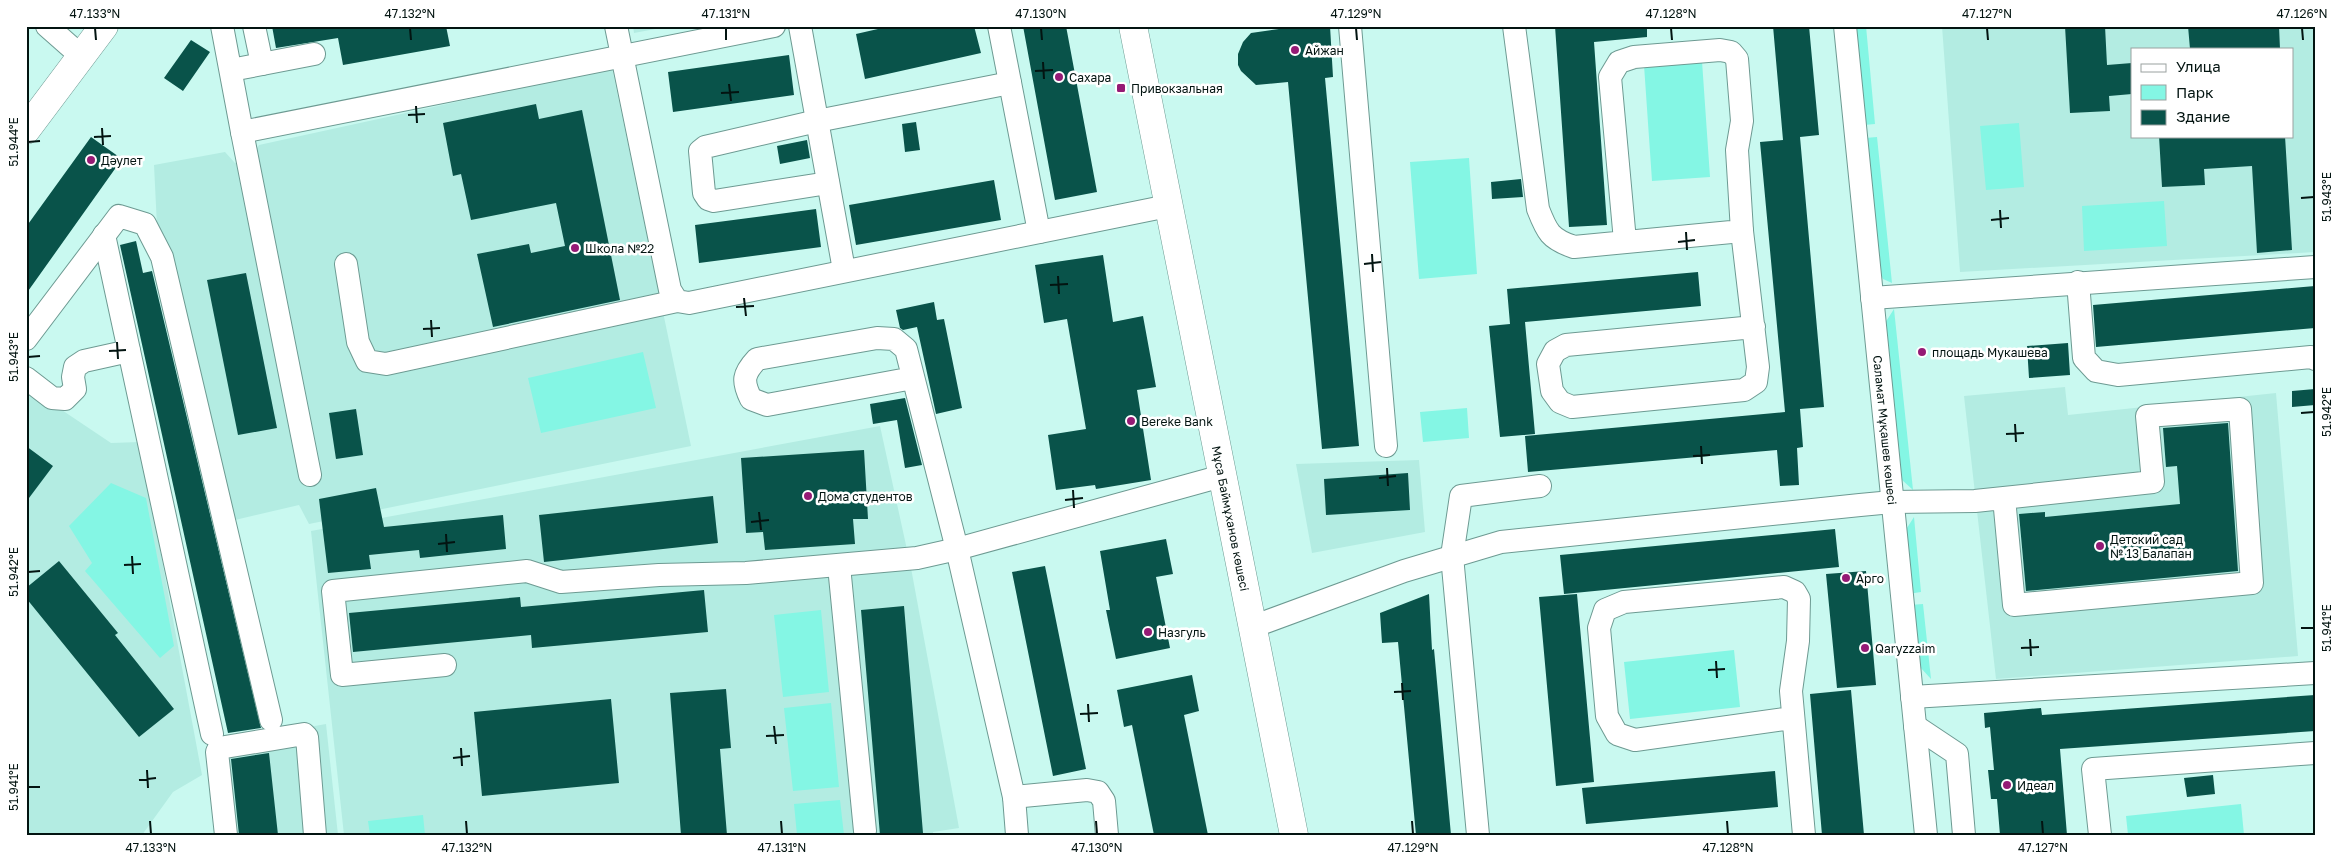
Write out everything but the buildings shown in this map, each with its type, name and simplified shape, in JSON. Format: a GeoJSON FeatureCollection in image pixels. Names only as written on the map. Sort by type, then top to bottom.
{"type":"FeatureCollection","features":[{"type":"Feature","properties":{"kind":"main road"},"geometry":{"type":"LineString","coordinates":[[26,130],[104,26]]}},
{"type":"Feature","properties":{"kind":"main road","name":"Мұса Баймұханов көшесі"},"geometry":{"type":"LineString","coordinates":[[1133,26],[1294,835]]}},
{"type":"Feature","properties":{"kind":"street"},"geometry":{"type":"LineString","coordinates":[[47,26],[81,56]]}},
{"type":"Feature","properties":{"kind":"street"},"geometry":{"type":"LineString","coordinates":[[222,26],[310,475]]}},
{"type":"Feature","properties":{"kind":"street"},"geometry":{"type":"LineString","coordinates":[[254,26],[262,64]]}},
{"type":"Feature","properties":{"kind":"street"},"geometry":{"type":"LineString","coordinates":[[616,26],[670,290],[678,301]]}},
{"type":"Feature","properties":{"kind":"street"},"geometry":{"type":"LineString","coordinates":[[242,132],[774,26]]}},
{"type":"Feature","properties":{"kind":"street"},"geometry":{"type":"LineString","coordinates":[[800,26],[844,270]]}},
{"type":"Feature","properties":{"kind":"street"},"geometry":{"type":"LineString","coordinates":[[999,26],[1039,232]]}},
{"type":"Feature","properties":{"kind":"street"},"geometry":{"type":"LineString","coordinates":[[1350,26],[1386,446]]}},
{"type":"Feature","properties":{"kind":"street"},"geometry":{"type":"LineString","coordinates":[[1514,26],[1538,209],[1547,231],[1558,242],[1574,247],[1742,231]]}},
{"type":"Feature","properties":{"kind":"street","name":"Саламат Мұқашев көшесі"},"geometry":{"type":"LineString","coordinates":[[1845,26],[1926,835]]}},
{"type":"Feature","properties":{"kind":"street"},"geometry":{"type":"LineString","coordinates":[[1625,241],[1610,77],[1619,62],[1634,57],[1720,50],[1731,52],[1737,59],[1742,121],[1737,150],[1742,231],[1754,328],[1758,367],[1756,382],[1744,390],[1572,407],[1560,402],[1552,391],[1548,364],[1555,351],[1566,345],[1754,328]]}},
{"type":"Feature","properties":{"kind":"street"},"geometry":{"type":"LineString","coordinates":[[231,70],[314,54]]}},
{"type":"Feature","properties":{"kind":"street"},"geometry":{"type":"LineString","coordinates":[[828,183],[714,201],[708,199],[704,193],[699,156],[700,150],[705,147],[817,121],[1010,82]]}},
{"type":"Feature","properties":{"kind":"street"},"geometry":{"type":"LineString","coordinates":[[346,264],[358,342],[367,361],[386,364],[678,301],[689,302],[1168,206]]}},
{"type":"Feature","properties":{"kind":"street"},"geometry":{"type":"LineString","coordinates":[[26,339],[119,216],[145,224],[162,257],[271,720]]}},
{"type":"Feature","properties":{"kind":"street"},"geometry":{"type":"LineString","coordinates":[[104,235],[212,734]]}},
{"type":"Feature","properties":{"kind":"street"},"geometry":{"type":"LineString","coordinates":[[1872,298],[2078,282],[2315,267]]}},
{"type":"Feature","properties":{"kind":"street"},"geometry":{"type":"LineString","coordinates":[[2078,282],[2084,358],[2096,371],[2118,375],[2311,357],[2315,359]]}},
{"type":"Feature","properties":{"kind":"street"},"geometry":{"type":"LineString","coordinates":[[913,378],[767,405],[751,398],[744,385],[747,370],[757,359],[877,338],[894,340],[906,349],[957,549],[1014,797],[1017,835]]}},
{"type":"Feature","properties":{"kind":"street"},"geometry":{"type":"LineString","coordinates":[[26,378],[52,398],[65,399],[75,388],[73,377],[75,367],[84,361],[129,350]]}},
{"type":"Feature","properties":{"kind":"street"},"geometry":{"type":"LineString","coordinates":[[1252,627],[1404,571],[1501,542],[1892,502],[2004,498],[2153,482],[2147,416],[2240,409],[2252,583],[2014,605],[2004,498]]}},
{"type":"Feature","properties":{"kind":"street"},"geometry":{"type":"LineString","coordinates":[[445,665],[342,676],[333,591],[527,571],[561,582],[659,575],[746,573],[917,558],[957,549],[1222,476]]}},
{"type":"Feature","properties":{"kind":"street"},"geometry":{"type":"LineString","coordinates":[[1478,835],[1452,556],[1462,496],[1540,486]]}},
{"type":"Feature","properties":{"kind":"street"},"geometry":{"type":"LineString","coordinates":[[838,566],[865,831]]}},
{"type":"Feature","properties":{"kind":"street"},"geometry":{"type":"LineString","coordinates":[[1792,718],[1635,740],[1616,734],[1607,716],[1599,628],[1605,610],[1624,602],[1633,601],[1784,587],[1795,592],[1799,599],[1798,641],[1791,691],[1804,835]]}},
{"type":"Feature","properties":{"kind":"street"},"geometry":{"type":"LineString","coordinates":[[1912,697],[2315,673]]}},
{"type":"Feature","properties":{"kind":"street"},"geometry":{"type":"LineString","coordinates":[[1915,726],[1956,754],[1964,835]]}},
{"type":"Feature","properties":{"kind":"street"},"geometry":{"type":"LineString","coordinates":[[226,835],[217,752],[219,748],[304,734],[308,747],[315,835]]}},
{"type":"Feature","properties":{"kind":"street"},"geometry":{"type":"LineString","coordinates":[[2100,835],[2093,770],[2315,753]]}},
{"type":"Feature","properties":{"kind":"street"},"geometry":{"type":"LineString","coordinates":[[1014,797],[1087,790],[1098,792],[1104,801],[1106,835]]}},
{"type":"Feature","properties":{"kind":"shaded area"},"geometry":{"type":"Polygon","coordinates":[[[633,26],[671,26],[634,33],[633,26]]]}},
{"type":"Feature","properties":{"kind":"shaded area"},"geometry":{"type":"Polygon","coordinates":[[[1942,26],[2315,26],[2315,252],[1960,272],[1942,26]]]}},
{"type":"Feature","properties":{"kind":"shaded area"},"geometry":{"type":"Polygon","coordinates":[[[612,68],[691,446],[309,524],[299,505],[235,520],[157,226],[154,165],[225,152],[235,163],[250,160],[259,145],[612,68]]]}},
{"type":"Feature","properties":{"kind":"shaded area"},"geometry":{"type":"Polygon","coordinates":[[[26,386],[111,443],[140,442],[202,775],[173,792],[142,835],[26,835],[26,386]]]}},
{"type":"Feature","properties":{"kind":"shaded area"},"geometry":{"type":"Polygon","coordinates":[[[2065,387],[2068,415],[2276,393],[2298,656],[1996,679],[1964,396],[2065,387]]]}},
{"type":"Feature","properties":{"kind":"shaded area"},"geometry":{"type":"Polygon","coordinates":[[[880,426],[911,568],[959,828],[933,832],[933,835],[344,835],[311,531],[880,426]]]}},
{"type":"Feature","properties":{"kind":"shaded area"},"geometry":{"type":"Polygon","coordinates":[[[1419,460],[1425,532],[1312,553],[1296,464],[1419,460]]]}},
{"type":"Feature","properties":{"kind":"shaded area"},"geometry":{"type":"Polygon","coordinates":[[[326,724],[338,835],[218,835],[207,745],[326,724]]]}},
{"type":"Feature","properties":{"kind":"green space"},"geometry":{"type":"Polygon","coordinates":[[[1854,26],[1866,26],[1875,124],[1864,125],[1854,26]]]}},
{"type":"Feature","properties":{"kind":"green space"},"geometry":{"type":"Polygon","coordinates":[[[1702,61],[1710,177],[1652,181],[1644,65],[1702,61]]]}},
{"type":"Feature","properties":{"kind":"green space"},"geometry":{"type":"Polygon","coordinates":[[[2019,123],[2024,187],[1986,190],[1980,126],[2019,123]]]}},
{"type":"Feature","properties":{"kind":"green space"},"geometry":{"type":"Polygon","coordinates":[[[1877,137],[1892,283],[1883,279],[1879,271],[1865,138],[1877,137]]]}},
{"type":"Feature","properties":{"kind":"green space"},"geometry":{"type":"Polygon","coordinates":[[[1469,158],[1477,274],[1419,279],[1410,162],[1469,158]]]}},
{"type":"Feature","properties":{"kind":"green space"},"geometry":{"type":"Polygon","coordinates":[[[2164,201],[2167,246],[2084,251],[2082,206],[2164,201]]]}},
{"type":"Feature","properties":{"kind":"green space"},"geometry":{"type":"Polygon","coordinates":[[[1894,309],[1913,490],[1901,479],[1885,323],[1894,309]]]}},
{"type":"Feature","properties":{"kind":"green space"},"geometry":{"type":"Polygon","coordinates":[[[643,352],[656,408],[541,433],[528,378],[643,352]]]}},
{"type":"Feature","properties":{"kind":"green space"},"geometry":{"type":"Polygon","coordinates":[[[1467,408],[1469,438],[1423,442],[1420,412],[1467,408]]]}},
{"type":"Feature","properties":{"kind":"green space"},"geometry":{"type":"Polygon","coordinates":[[[111,483],[146,498],[174,646],[160,658],[85,571],[92,563],[69,526],[111,483]]]}},
{"type":"Feature","properties":{"kind":"green space"},"geometry":{"type":"Polygon","coordinates":[[[1914,517],[1921,592],[1908,594],[1905,531],[1914,517]]]}},
{"type":"Feature","properties":{"kind":"green space"},"geometry":{"type":"Polygon","coordinates":[[[1923,604],[1931,679],[1920,667],[1910,605],[1923,604]]]}},
{"type":"Feature","properties":{"kind":"green space"},"geometry":{"type":"Polygon","coordinates":[[[821,610],[829,692],[783,697],[774,615],[821,610]]]}},
{"type":"Feature","properties":{"kind":"green space"},"geometry":{"type":"Polygon","coordinates":[[[1734,650],[1740,707],[1630,719],[1624,662],[1734,650]]]}},
{"type":"Feature","properties":{"kind":"green space"},"geometry":{"type":"Polygon","coordinates":[[[831,703],[839,787],[793,791],[784,708],[831,703]]]}},
{"type":"Feature","properties":{"kind":"green space"},"geometry":{"type":"Polygon","coordinates":[[[840,800],[844,835],[797,835],[794,804],[840,800]]]}},
{"type":"Feature","properties":{"kind":"green space"},"geometry":{"type":"Polygon","coordinates":[[[2241,804],[2244,835],[2128,835],[2126,816],[2241,804]]]}},
{"type":"Feature","properties":{"kind":"green space"},"geometry":{"type":"Polygon","coordinates":[[[423,815],[425,835],[370,835],[368,821],[423,815]]]}},
{"type":"Feature","properties":{"kind":"place","name":"Айжан"},"geometry":{"type":"Point","coordinates":[1295,50]}},
{"type":"Feature","properties":{"kind":"place","name":"Сахара"},"geometry":{"type":"Point","coordinates":[1059,77]}},
{"type":"Feature","properties":{"kind":"place","name":"Привокзальная"},"geometry":{"type":"Point","coordinates":[1121,88]}},
{"type":"Feature","properties":{"kind":"place","name":"Дәулет"},"geometry":{"type":"Point","coordinates":[91,160]}},
{"type":"Feature","properties":{"kind":"place","name":"Школа №22"},"geometry":{"type":"Point","coordinates":[575,248]}},
{"type":"Feature","properties":{"kind":"place","name":"площадь Мукашева"},"geometry":{"type":"Point","coordinates":[1922,352]}},
{"type":"Feature","properties":{"kind":"place","name":"Bereke Bank"},"geometry":{"type":"Point","coordinates":[1131,421]}},
{"type":"Feature","properties":{"kind":"place","name":"Дома студентов"},"geometry":{"type":"Point","coordinates":[808,496]}},
{"type":"Feature","properties":{"kind":"place","name":"Детский сад № 13 Балапан"},"geometry":{"type":"Point","coordinates":[2100,546]}},
{"type":"Feature","properties":{"kind":"place","name":"Арго"},"geometry":{"type":"Point","coordinates":[1846,578]}},
{"type":"Feature","properties":{"kind":"place","name":"Назгуль"},"geometry":{"type":"Point","coordinates":[1148,632]}},
{"type":"Feature","properties":{"kind":"place","name":"Qaryzzaim"},"geometry":{"type":"Point","coordinates":[1865,648]}},
{"type":"Feature","properties":{"kind":"place","name":"Идеал"},"geometry":{"type":"Point","coordinates":[2007,785]}}]}
